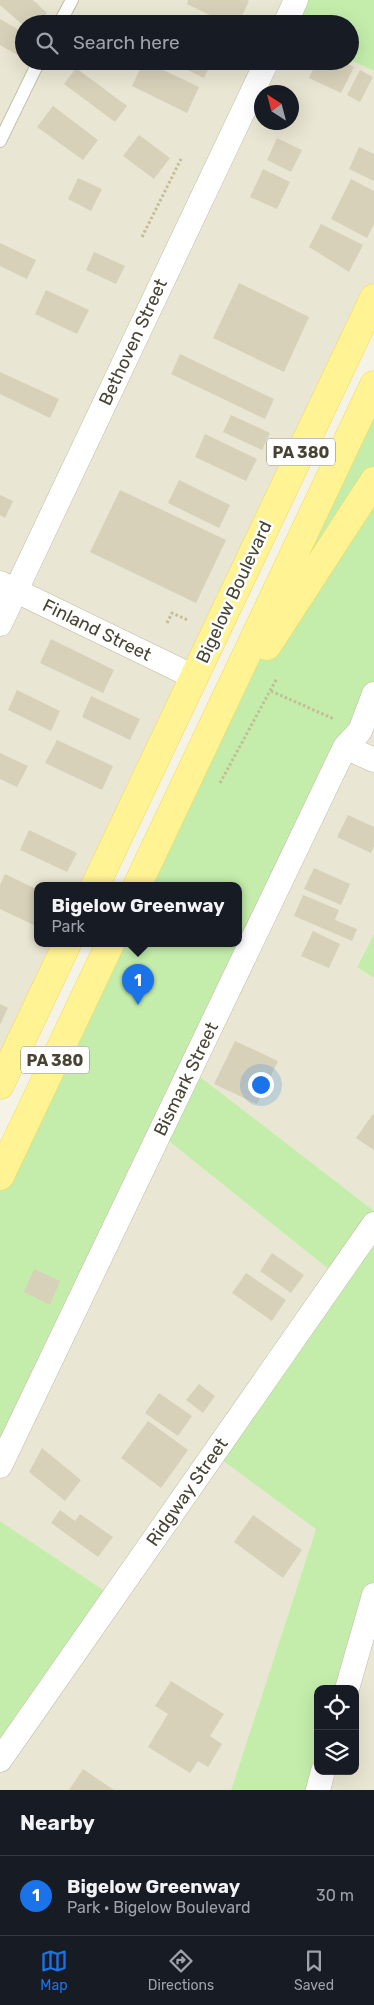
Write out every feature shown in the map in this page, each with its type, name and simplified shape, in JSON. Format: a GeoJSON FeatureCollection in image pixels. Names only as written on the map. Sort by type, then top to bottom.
{"type":"FeatureCollection","features":[{"type":"Feature","properties":{"kind":"main road","name":"Bigelow Boulevard"},"geometry":{"type":"LineString","coordinates":[[97,882],[374,298]]}},
{"type":"Feature","properties":{"kind":"main road","name":"PA 380"},"geometry":{"type":"LineString","coordinates":[[139,882],[374,385]]}},
{"type":"Feature","properties":{"kind":"main road"},"geometry":{"type":"LineString","coordinates":[[210,733],[374,482]]}},
{"type":"Feature","properties":{"kind":"main road","name":"PA 380"},"geometry":{"type":"LineString","coordinates":[[0,1086],[66,947]]}},
{"type":"Feature","properties":{"kind":"main road","name":"PA 380"},"geometry":{"type":"LineString","coordinates":[[0,1176],[109,947]]}},
{"type":"Feature","properties":{"kind":"street"},"geometry":{"type":"LineString","coordinates":[[288,15],[296,0]]}},
{"type":"Feature","properties":{"kind":"street","name":"Bethoven Street"},"geometry":{"type":"LineString","coordinates":[[0,624],[8,587],[263,70]]}},
{"type":"Feature","properties":{"kind":"street","name":"Finland Street"},"geometry":{"type":"LineString","coordinates":[[8,587],[194,677]]}},
{"type":"Feature","properties":{"kind":"street","name":"Bismark Street"},"geometry":{"type":"LineString","coordinates":[[0,1466],[345,747],[360,731],[374,694]]}},
{"type":"Feature","properties":{"kind":"street"},"geometry":{"type":"LineString","coordinates":[[345,747],[374,760]]}},
{"type":"Feature","properties":{"kind":"street","name":"Ridgway Street"},"geometry":{"type":"LineString","coordinates":[[0,1760],[374,1224]]}},
{"type":"Feature","properties":{"kind":"street"},"geometry":{"type":"LineString","coordinates":[[348,1685],[374,1595]]}},
{"type":"Feature","properties":{"kind":"street"},"geometry":{"type":"LineString","coordinates":[[318,1790],[322,1775]]}},
{"type":"Feature","properties":{"kind":"lane"},"geometry":{"type":"LineString","coordinates":[[64,15],[72,0]]}},
{"type":"Feature","properties":{"kind":"lane"},"geometry":{"type":"LineString","coordinates":[[0,141],[35,70]]}},
{"type":"Feature","properties":{"kind":"path"},"geometry":{"type":"LineString","coordinates":[[142,237],[181,158]]}},
{"type":"Feature","properties":{"kind":"path"},"geometry":{"type":"LineString","coordinates":[[167,623],[172,613],[188,620]]}},
{"type":"Feature","properties":{"kind":"path"},"geometry":{"type":"LineString","coordinates":[[218,787],[277,678]]}},
{"type":"Feature","properties":{"kind":"path"},"geometry":{"type":"LineString","coordinates":[[271,691],[340,722]]}},
{"type":"Feature","properties":{"kind":"shaded area"},"geometry":{"type":"Polygon","coordinates":[[[0,0],[296,0],[289,15],[15,15],[15,70],[359,70],[359,64],[374,71],[374,298],[97,882],[34,882],[34,947],[65,947],[0,1062],[0,0]]]}},
{"type":"Feature","properties":{"kind":"shaded area"},"geometry":{"type":"Polygon","coordinates":[[[374,701],[374,934],[357,966],[374,978],[374,1211],[190,1071],[374,701]]]}},
{"type":"Feature","properties":{"kind":"shaded area"},"geometry":{"type":"Polygon","coordinates":[[[160,1134],[337,1276],[316,1529],[231,1790],[0,1790],[0,1760],[114,1597],[0,1521],[0,1466],[160,1134]]]}},
{"type":"Feature","properties":{"kind":"shaded area"},"geometry":{"type":"Polygon","coordinates":[[[374,1614],[374,1790],[320,1790],[325,1775],[359,1775],[359,1685],[356,1685],[374,1614]]]}},
{"type":"Feature","properties":{"kind":"green space"},"geometry":{"type":"Polygon","coordinates":[[[296,0],[374,0],[374,71],[359,64],[359,15],[289,15],[296,0]]]}},
{"type":"Feature","properties":{"kind":"green space"},"geometry":{"type":"Polygon","coordinates":[[[374,385],[374,701],[191,1070],[374,1211],[374,1614],[352,1685],[314,1685],[314,1775],[318,1775],[320,1790],[231,1790],[316,1529],[214,1454],[337,1276],[160,1134],[0,1466],[0,1176],[109,947],[242,947],[242,882],[139,882],[374,385]]]}},
{"type":"Feature","properties":{"kind":"green space"},"geometry":{"type":"Polygon","coordinates":[[[374,934],[374,978],[357,967],[374,934]]]}},
{"type":"Feature","properties":{"kind":"green space"},"geometry":{"type":"Polygon","coordinates":[[[0,1521],[114,1597],[0,1760],[0,1521]]]}},
{"type":"Feature","properties":{"kind":"building"},"geometry":{"type":"Polygon","coordinates":[[[0,0],[33,0],[47,13],[45,15],[15,15],[15,18],[0,5],[0,0]]]}},
{"type":"Feature","properties":{"kind":"building"},"geometry":{"type":"Polygon","coordinates":[[[188,0],[249,1],[242,15],[210,15],[187,4],[188,0]]]}},
{"type":"Feature","properties":{"kind":"building"},"geometry":{"type":"Polygon","coordinates":[[[0,19],[15,28],[15,54],[0,45],[0,19]]]}},
{"type":"Feature","properties":{"kind":"building"},"geometry":{"type":"Polygon","coordinates":[[[74,70],[79,70],[127,106],[115,122],[64,84],[74,70]]]}},
{"type":"Feature","properties":{"kind":"building"},"geometry":{"type":"Polygon","coordinates":[[[140,70],[163,70],[199,87],[187,113],[132,86],[140,70]]]}},
{"type":"Feature","properties":{"kind":"building"},"geometry":{"type":"Polygon","coordinates":[[[188,70],[208,70],[204,78],[188,70]]]}},
{"type":"Feature","properties":{"kind":"building"},"geometry":{"type":"Polygon","coordinates":[[[313,70],[352,70],[341,93],[309,78],[313,70]]]}},
{"type":"Feature","properties":{"kind":"building"},"geometry":{"type":"Polygon","coordinates":[[[360,70],[373,77],[360,102],[347,95],[360,70]]]}},
{"type":"Feature","properties":{"kind":"building"},"geometry":{"type":"Polygon","coordinates":[[[53,106],[98,140],[83,160],[37,127],[53,106]]]}},
{"type":"Feature","properties":{"kind":"building"},"geometry":{"type":"Polygon","coordinates":[[[139,135],[170,158],[154,179],[123,156],[139,135]]]}},
{"type":"Feature","properties":{"kind":"building"},"geometry":{"type":"Polygon","coordinates":[[[277,138],[302,150],[291,172],[267,160],[277,138]]]}},
{"type":"Feature","properties":{"kind":"building"},"geometry":{"type":"Polygon","coordinates":[[[359,147],[374,154],[374,181],[349,169],[359,147]]]}},
{"type":"Feature","properties":{"kind":"building"},"geometry":{"type":"Polygon","coordinates":[[[263,169],[290,182],[277,209],[250,197],[263,169]]]}},
{"type":"Feature","properties":{"kind":"building"},"geometry":{"type":"Polygon","coordinates":[[[78,178],[102,189],[91,211],[68,199],[78,178]]]}},
{"type":"Feature","properties":{"kind":"building"},"geometry":{"type":"Polygon","coordinates":[[[351,179],[374,191],[374,224],[367,238],[331,219],[351,179]]]}},
{"type":"Feature","properties":{"kind":"building"},"geometry":{"type":"Polygon","coordinates":[[[321,224],[363,245],[349,272],[309,247],[321,224]]]}},
{"type":"Feature","properties":{"kind":"building"},"geometry":{"type":"Polygon","coordinates":[[[0,243],[36,260],[27,279],[0,266],[0,243]]]}},
{"type":"Feature","properties":{"kind":"building"},"geometry":{"type":"Polygon","coordinates":[[[94,252],[125,266],[116,284],[86,270],[94,252]]]}},
{"type":"Feature","properties":{"kind":"building"},"geometry":{"type":"Polygon","coordinates":[[[239,283],[309,317],[284,372],[213,338],[239,283]]]}},
{"type":"Feature","properties":{"kind":"building"},"geometry":{"type":"Polygon","coordinates":[[[46,290],[89,310],[77,334],[35,314],[46,290]]]}},
{"type":"Feature","properties":{"kind":"building"},"geometry":{"type":"Polygon","coordinates":[[[180,354],[274,399],[265,419],[171,374],[180,354]]]}},
{"type":"Feature","properties":{"kind":"building"},"geometry":{"type":"Polygon","coordinates":[[[0,372],[59,399],[50,418],[0,394],[0,372]]]}},
{"type":"Feature","properties":{"kind":"building"},"geometry":{"type":"Polygon","coordinates":[[[231,415],[270,433],[262,450],[223,432],[231,415]]]}},
{"type":"Feature","properties":{"kind":"building"},"geometry":{"type":"Polygon","coordinates":[[[205,434],[257,459],[246,481],[195,457],[205,434]]]}},
{"type":"Feature","properties":{"kind":"building"},"geometry":{"type":"Polygon","coordinates":[[[179,480],[230,505],[219,528],[168,503],[179,480]]]}},
{"type":"Feature","properties":{"kind":"building"},"geometry":{"type":"Polygon","coordinates":[[[120,490],[226,540],[196,603],[90,552],[120,490]]]}},
{"type":"Feature","properties":{"kind":"building"},"geometry":{"type":"Polygon","coordinates":[[[0,495],[13,501],[5,518],[0,515],[0,495]]]}},
{"type":"Feature","properties":{"kind":"building"},"geometry":{"type":"Polygon","coordinates":[[[51,639],[114,670],[103,693],[40,663],[51,639]]]}},
{"type":"Feature","properties":{"kind":"building"},"geometry":{"type":"Polygon","coordinates":[[[17,690],[60,711],[51,731],[8,710],[17,690]]]}},
{"type":"Feature","properties":{"kind":"building"},"geometry":{"type":"Polygon","coordinates":[[[91,696],[140,719],[130,740],[82,717],[91,696]]]}},
{"type":"Feature","properties":{"kind":"building"},"geometry":{"type":"Polygon","coordinates":[[[57,740],[113,766],[102,790],[45,763],[57,740]]]}},
{"type":"Feature","properties":{"kind":"building"},"geometry":{"type":"Polygon","coordinates":[[[0,753],[28,766],[17,787],[0,779],[0,753]]]}},
{"type":"Feature","properties":{"kind":"building"},"geometry":{"type":"Polygon","coordinates":[[[348,815],[374,827],[374,846],[371,853],[337,837],[348,815]]]}},
{"type":"Feature","properties":{"kind":"building"},"geometry":{"type":"Polygon","coordinates":[[[29,830],[77,853],[67,872],[20,850],[29,830]]]}},
{"type":"Feature","properties":{"kind":"building"},"geometry":{"type":"Polygon","coordinates":[[[314,868],[350,884],[341,905],[304,889],[314,868]]]}},
{"type":"Feature","properties":{"kind":"building"},"geometry":{"type":"Polygon","coordinates":[[[5,874],[34,888],[34,925],[0,909],[0,885],[5,874]]]}},
{"type":"Feature","properties":{"kind":"building"},"geometry":{"type":"Polygon","coordinates":[[[303,895],[339,910],[335,920],[357,929],[352,941],[294,916],[303,895]]]}},
{"type":"Feature","properties":{"kind":"building"},"geometry":{"type":"Polygon","coordinates":[[[313,931],[340,944],[329,968],[301,956],[313,931]]]}},
{"type":"Feature","properties":{"kind":"building"},"geometry":{"type":"Polygon","coordinates":[[[0,1004],[8,1008],[0,1025],[0,1004]]]}},
{"type":"Feature","properties":{"kind":"building"},"geometry":{"type":"Polygon","coordinates":[[[235,1041],[278,1061],[257,1104],[214,1084],[235,1041]]]}},
{"type":"Feature","properties":{"kind":"building"},"geometry":{"type":"Polygon","coordinates":[[[374,1115],[374,1150],[356,1138],[374,1115]]]}},
{"type":"Feature","properties":{"kind":"building"},"geometry":{"type":"Polygon","coordinates":[[[272,1253],[304,1275],[291,1293],[260,1271],[272,1253]]]}},
{"type":"Feature","properties":{"kind":"building"},"geometry":{"type":"Polygon","coordinates":[[[34,1269],[60,1281],[50,1305],[24,1292],[34,1269]]]}},
{"type":"Feature","properties":{"kind":"building"},"geometry":{"type":"Polygon","coordinates":[[[246,1273],[286,1300],[272,1321],[232,1293],[246,1273]]]}},
{"type":"Feature","properties":{"kind":"building"},"geometry":{"type":"Polygon","coordinates":[[[199,1384],[215,1396],[203,1413],[186,1400],[199,1384]]]}},
{"type":"Feature","properties":{"kind":"building"},"geometry":{"type":"Polygon","coordinates":[[[159,1393],[192,1416],[178,1436],[145,1413],[159,1393]]]}},
{"type":"Feature","properties":{"kind":"building"},"geometry":{"type":"Polygon","coordinates":[[[148,1421],[188,1450],[161,1488],[121,1458],[148,1421]]]}},
{"type":"Feature","properties":{"kind":"building"},"geometry":{"type":"Polygon","coordinates":[[[42,1448],[81,1480],[65,1501],[29,1472],[42,1448]]]}},
{"type":"Feature","properties":{"kind":"building"},"geometry":{"type":"Polygon","coordinates":[[[60,1510],[75,1521],[80,1514],[113,1537],[98,1557],[51,1523],[60,1510]]]}},
{"type":"Feature","properties":{"kind":"building"},"geometry":{"type":"Polygon","coordinates":[[[253,1515],[302,1550],[283,1578],[234,1542],[253,1515]]]}},
{"type":"Feature","properties":{"kind":"building"},"geometry":{"type":"Polygon","coordinates":[[[171,1681],[224,1714],[210,1736],[222,1744],[208,1767],[198,1761],[190,1773],[148,1747],[168,1714],[155,1706],[171,1681]]]}},
{"type":"Feature","properties":{"kind":"building"},"geometry":{"type":"Polygon","coordinates":[[[83,1769],[114,1790],[69,1790],[83,1769]]]}},
{"type":"Feature","properties":{"kind":"place","name":"Bigelow Greenway"},"geometry":{"type":"Point","coordinates":[138,1005]}}]}
